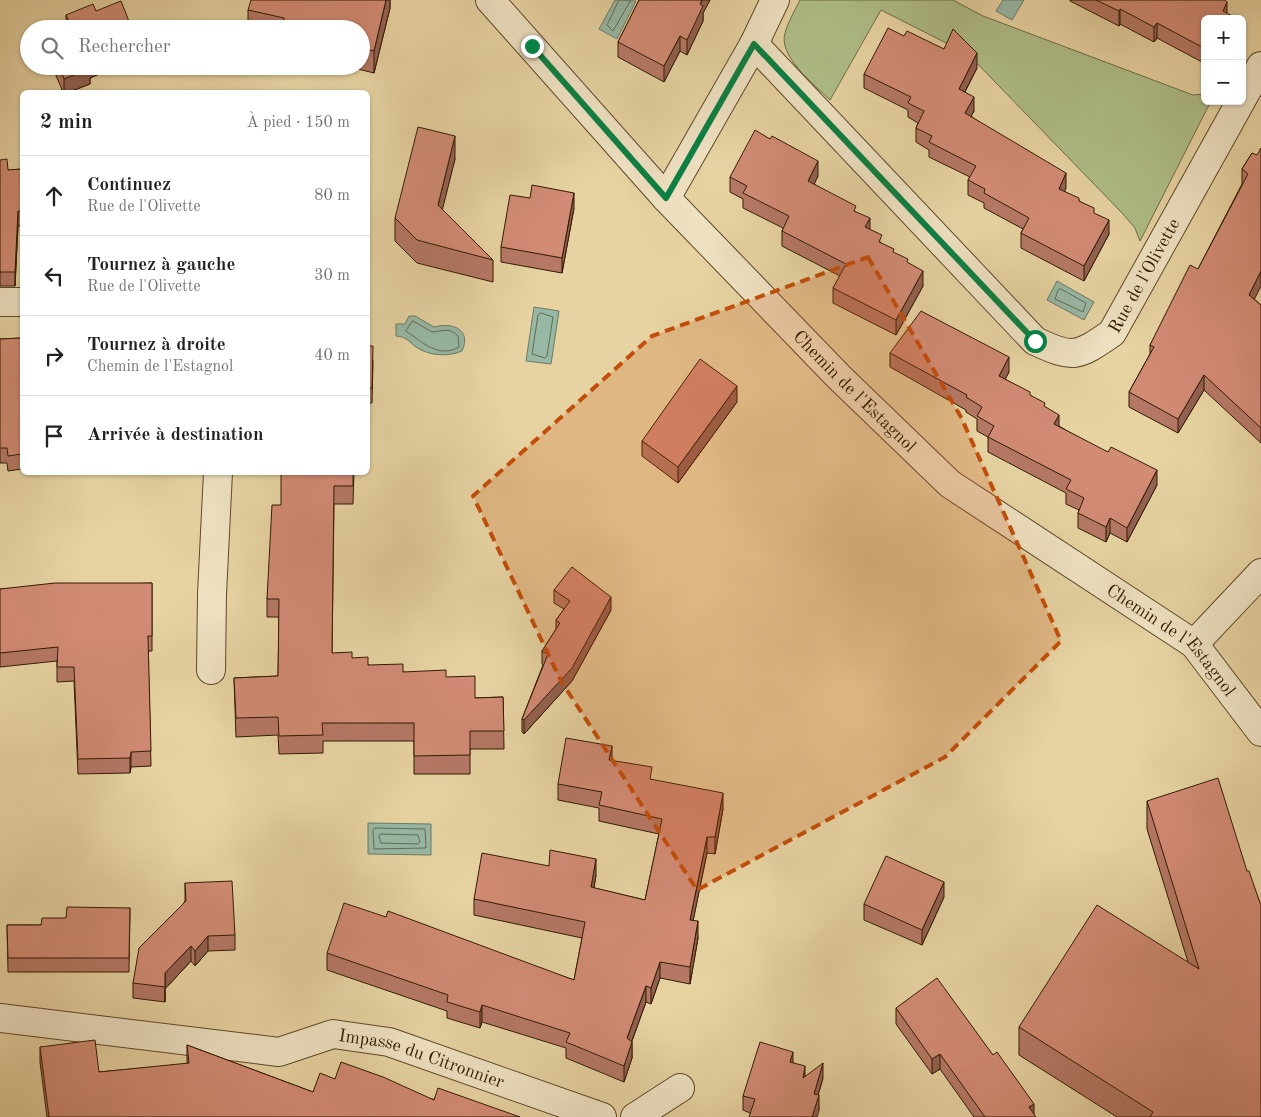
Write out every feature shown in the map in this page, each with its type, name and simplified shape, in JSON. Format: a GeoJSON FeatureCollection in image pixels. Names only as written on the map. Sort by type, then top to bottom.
{"type":"FeatureCollection","features":[{"type":"Feature","properties":{"kind":"street","name":"Chemin de l'Estagnol"},"geometry":{"type":"LineString","coordinates":[[490,0],[666,198],[839,377],[950,484],[1194,644],[1261,732]]}},
{"type":"Feature","properties":{"kind":"street"},"geometry":{"type":"LineString","coordinates":[[666,198],[754,44],[775,0]]}},
{"type":"Feature","properties":{"kind":"street","name":"Rue de l'Olivette"},"geometry":{"type":"LineString","coordinates":[[754,44],[1035,341],[1063,354],[1084,352],[1112,333],[1239,105]]}},
{"type":"Feature","properties":{"kind":"street","name":"Rue de l'Olivette"},"geometry":{"type":"LineString","coordinates":[[1246,93],[1261,66]]}},
{"type":"Feature","properties":{"kind":"street"},"geometry":{"type":"LineString","coordinates":[[0,302],[20,302]]}},
{"type":"Feature","properties":{"kind":"street"},"geometry":{"type":"LineString","coordinates":[[211,670],[212,594],[218,475]]}},
{"type":"Feature","properties":{"kind":"street"},"geometry":{"type":"LineString","coordinates":[[1194,644],[1261,573]]}},
{"type":"Feature","properties":{"kind":"street","name":"Impasse du Citronnier"},"geometry":{"type":"LineString","coordinates":[[0,1018],[279,1052],[333,1034],[389,1042],[602,1117]]}},
{"type":"Feature","properties":{"kind":"street"},"geometry":{"type":"LineString","coordinates":[[635,1117],[680,1088]]}},
{"type":"Feature","properties":{"kind":"highlighted area"},"geometry":{"type":"Polygon","coordinates":[[[868,257],[961,417],[1061,641],[945,757],[697,890],[561,681],[473,496],[652,336],[868,257]]]}},
{"type":"Feature","properties":{"kind":"green space"},"geometry":{"type":"Polygon","coordinates":[[[800,0],[953,0],[983,16],[1193,95],[1201,94],[1201,105],[1209,105],[1140,241],[1135,228],[1123,214],[968,54],[881,10],[830,100],[799,70],[787,51],[784,42],[790,20],[800,0]]]}},
{"type":"Feature","properties":{"kind":"water"},"geometry":{"type":"Polygon","coordinates":[[[615,0],[636,1],[617,39],[599,29],[615,0]]]}},
{"type":"Feature","properties":{"kind":"water"},"geometry":{"type":"Polygon","coordinates":[[[1003,0],[1024,0],[1012,20],[996,11],[1003,0]]]}},
{"type":"Feature","properties":{"kind":"water"},"geometry":{"type":"Polygon","coordinates":[[[1057,281],[1094,302],[1084,320],[1047,300],[1057,281]]]}},
{"type":"Feature","properties":{"kind":"water"},"geometry":{"type":"Polygon","coordinates":[[[534,307],[559,311],[551,364],[526,361],[534,307]]]}},
{"type":"Feature","properties":{"kind":"water"},"geometry":{"type":"Polygon","coordinates":[[[409,316],[415,316],[434,327],[447,326],[458,329],[464,337],[462,351],[451,354],[433,354],[421,350],[405,338],[396,336],[396,324],[405,324],[409,316]]]}},
{"type":"Feature","properties":{"kind":"water"},"geometry":{"type":"Polygon","coordinates":[[[368,823],[431,824],[431,855],[368,854],[368,823]]]}},
{"type":"Feature","properties":{"kind":"building"},"geometry":{"type":"Polygon","coordinates":[[[251,0],[386,0],[374,51],[370,50],[370,20],[284,20],[284,18],[248,10],[251,0]]]}},
{"type":"Feature","properties":{"kind":"building"},"geometry":{"type":"Polygon","coordinates":[[[639,0],[702,0],[700,4],[703,6],[687,40],[680,36],[664,66],[618,42],[639,0]]]}},
{"type":"Feature","properties":{"kind":"building"},"geometry":{"type":"Polygon","coordinates":[[[1096,0],[1225,0],[1227,2],[1223,11],[1230,15],[1201,15],[1201,46],[1157,23],[1154,27],[1120,9],[1119,11],[1096,0]]]}},
{"type":"Feature","properties":{"kind":"building"},"geometry":{"type":"Polygon","coordinates":[[[121,1],[128,20],[68,20],[66,15],[93,4],[96,11],[121,1]]]}},
{"type":"Feature","properties":{"kind":"building"},"geometry":{"type":"Polygon","coordinates":[[[888,28],[904,36],[907,31],[944,49],[953,29],[977,53],[959,89],[974,97],[965,113],[1066,173],[1059,189],[1079,198],[1079,201],[1094,208],[1094,213],[1109,220],[1084,266],[1021,233],[1029,218],[984,193],[985,189],[968,180],[976,166],[929,142],[932,136],[916,128],[924,111],[908,103],[911,97],[864,74],[888,28]]]}},
{"type":"Feature","properties":{"kind":"building"},"geometry":{"type":"Polygon","coordinates":[[[62,75],[73,75],[64,79],[62,75]]]}},
{"type":"Feature","properties":{"kind":"building"},"geometry":{"type":"Polygon","coordinates":[[[418,127],[455,136],[438,205],[493,260],[417,240],[395,218],[418,127]]]}},
{"type":"Feature","properties":{"kind":"building"},"geometry":{"type":"Polygon","coordinates":[[[755,130],[770,139],[772,136],[818,161],[808,181],[856,206],[854,211],[870,218],[865,227],[882,235],[879,242],[894,249],[893,252],[908,259],[907,262],[923,271],[896,320],[833,288],[846,264],[782,231],[789,216],[743,193],[747,186],[730,177],[755,130]]]}},
{"type":"Feature","properties":{"kind":"building"},"geometry":{"type":"Polygon","coordinates":[[[1261,148],[1261,271],[1249,295],[1261,305],[1261,428],[1204,375],[1178,419],[1129,392],[1154,347],[1150,345],[1190,265],[1198,269],[1248,174],[1242,169],[1252,153],[1257,155],[1261,148]]]}},
{"type":"Feature","properties":{"kind":"building"},"geometry":{"type":"Polygon","coordinates":[[[7,159],[8,170],[20,169],[20,211],[18,211],[15,272],[0,272],[0,160],[7,159]]]}},
{"type":"Feature","properties":{"kind":"building"},"geometry":{"type":"Polygon","coordinates":[[[532,185],[574,193],[562,258],[501,247],[510,195],[530,198],[532,185]]]}},
{"type":"Feature","properties":{"kind":"building"},"geometry":{"type":"Polygon","coordinates":[[[921,311],[1009,357],[999,376],[1030,392],[1030,395],[1045,403],[1044,406],[1059,415],[1054,424],[1108,452],[1111,447],[1157,470],[1127,528],[1110,518],[1106,527],[1078,513],[1084,498],[1066,489],[1071,480],[988,437],[994,426],[977,416],[982,407],[966,397],[967,395],[890,353],[921,311]]]}},
{"type":"Feature","properties":{"kind":"building"},"geometry":{"type":"Polygon","coordinates":[[[20,338],[20,454],[8,456],[7,448],[0,448],[0,339],[20,338]]]}},
{"type":"Feature","properties":{"kind":"building"},"geometry":{"type":"Polygon","coordinates":[[[370,346],[373,346],[372,388],[370,388],[370,346]]]}},
{"type":"Feature","properties":{"kind":"building"},"geometry":{"type":"Polygon","coordinates":[[[700,359],[737,386],[678,467],[642,441],[700,359]]]}},
{"type":"Feature","properties":{"kind":"building"},"geometry":{"type":"Polygon","coordinates":[[[281,475],[353,475],[353,486],[334,486],[332,653],[352,652],[352,658],[368,657],[368,665],[403,664],[403,672],[446,670],[446,677],[475,676],[475,698],[503,697],[504,731],[470,731],[470,755],[414,756],[414,723],[322,723],[323,735],[279,736],[278,717],[236,718],[234,678],[278,676],[279,599],[267,599],[272,505],[281,505],[281,475]]]}},
{"type":"Feature","properties":{"kind":"building"},"geometry":{"type":"Polygon","coordinates":[[[572,567],[611,597],[572,668],[524,720],[522,719],[548,654],[542,651],[560,623],[556,620],[570,601],[554,590],[572,567]]]}},
{"type":"Feature","properties":{"kind":"building"},"geometry":{"type":"Polygon","coordinates":[[[55,583],[152,583],[152,636],[148,636],[151,751],[131,752],[130,758],[78,759],[74,667],[57,667],[58,647],[0,653],[0,589],[55,583]]]}},
{"type":"Feature","properties":{"kind":"building"},"geometry":{"type":"Polygon","coordinates":[[[566,738],[612,746],[609,760],[652,767],[650,779],[723,793],[715,837],[707,837],[690,920],[698,921],[690,967],[660,962],[651,988],[646,986],[627,1038],[632,1042],[624,1066],[566,1042],[570,1033],[482,1005],[480,1012],[447,1002],[448,995],[327,953],[344,903],[386,917],[388,911],[574,980],[585,922],[474,899],[482,853],[549,866],[550,850],[596,859],[591,887],[645,900],[662,819],[599,805],[602,792],[558,784],[566,738]]]}},
{"type":"Feature","properties":{"kind":"building"},"geometry":{"type":"Polygon","coordinates":[[[1218,778],[1247,871],[1249,871],[1261,904],[1261,1117],[1150,1117],[1153,1112],[1019,1027],[1097,905],[1199,969],[1147,801],[1218,778]]]}},
{"type":"Feature","properties":{"kind":"building"},"geometry":{"type":"Polygon","coordinates":[[[886,856],[944,882],[922,930],[864,904],[886,856]]]}},
{"type":"Feature","properties":{"kind":"building"},"geometry":{"type":"Polygon","coordinates":[[[232,881],[235,935],[208,936],[195,951],[191,946],[165,973],[165,987],[133,983],[139,948],[186,901],[185,883],[232,881]]]}},
{"type":"Feature","properties":{"kind":"building"},"geometry":{"type":"Polygon","coordinates":[[[67,907],[130,908],[129,958],[8,958],[7,925],[41,925],[42,918],[66,918],[67,907]]]}},
{"type":"Feature","properties":{"kind":"building"},"geometry":{"type":"Polygon","coordinates":[[[937,978],[993,1055],[997,1052],[1034,1104],[1029,1107],[1036,1117],[985,1117],[940,1054],[932,1059],[896,1008],[937,978]]]}},
{"type":"Feature","properties":{"kind":"building"},"geometry":{"type":"Polygon","coordinates":[[[95,1040],[99,1072],[189,1063],[187,1045],[313,1092],[320,1073],[335,1079],[341,1062],[383,1077],[434,1100],[438,1088],[520,1117],[49,1117],[40,1047],[95,1040]]]}},
{"type":"Feature","properties":{"kind":"building"},"geometry":{"type":"Polygon","coordinates":[[[760,1042],[793,1052],[790,1062],[805,1066],[803,1078],[823,1063],[814,1094],[819,1095],[812,1117],[749,1117],[755,1099],[743,1096],[760,1042]]]}},
{"type":"Feature","properties":{"kind":"route"},"geometry":{"type":"LineString","coordinates":[[532,46],[666,198],[754,44],[1035,341]]}}]}
